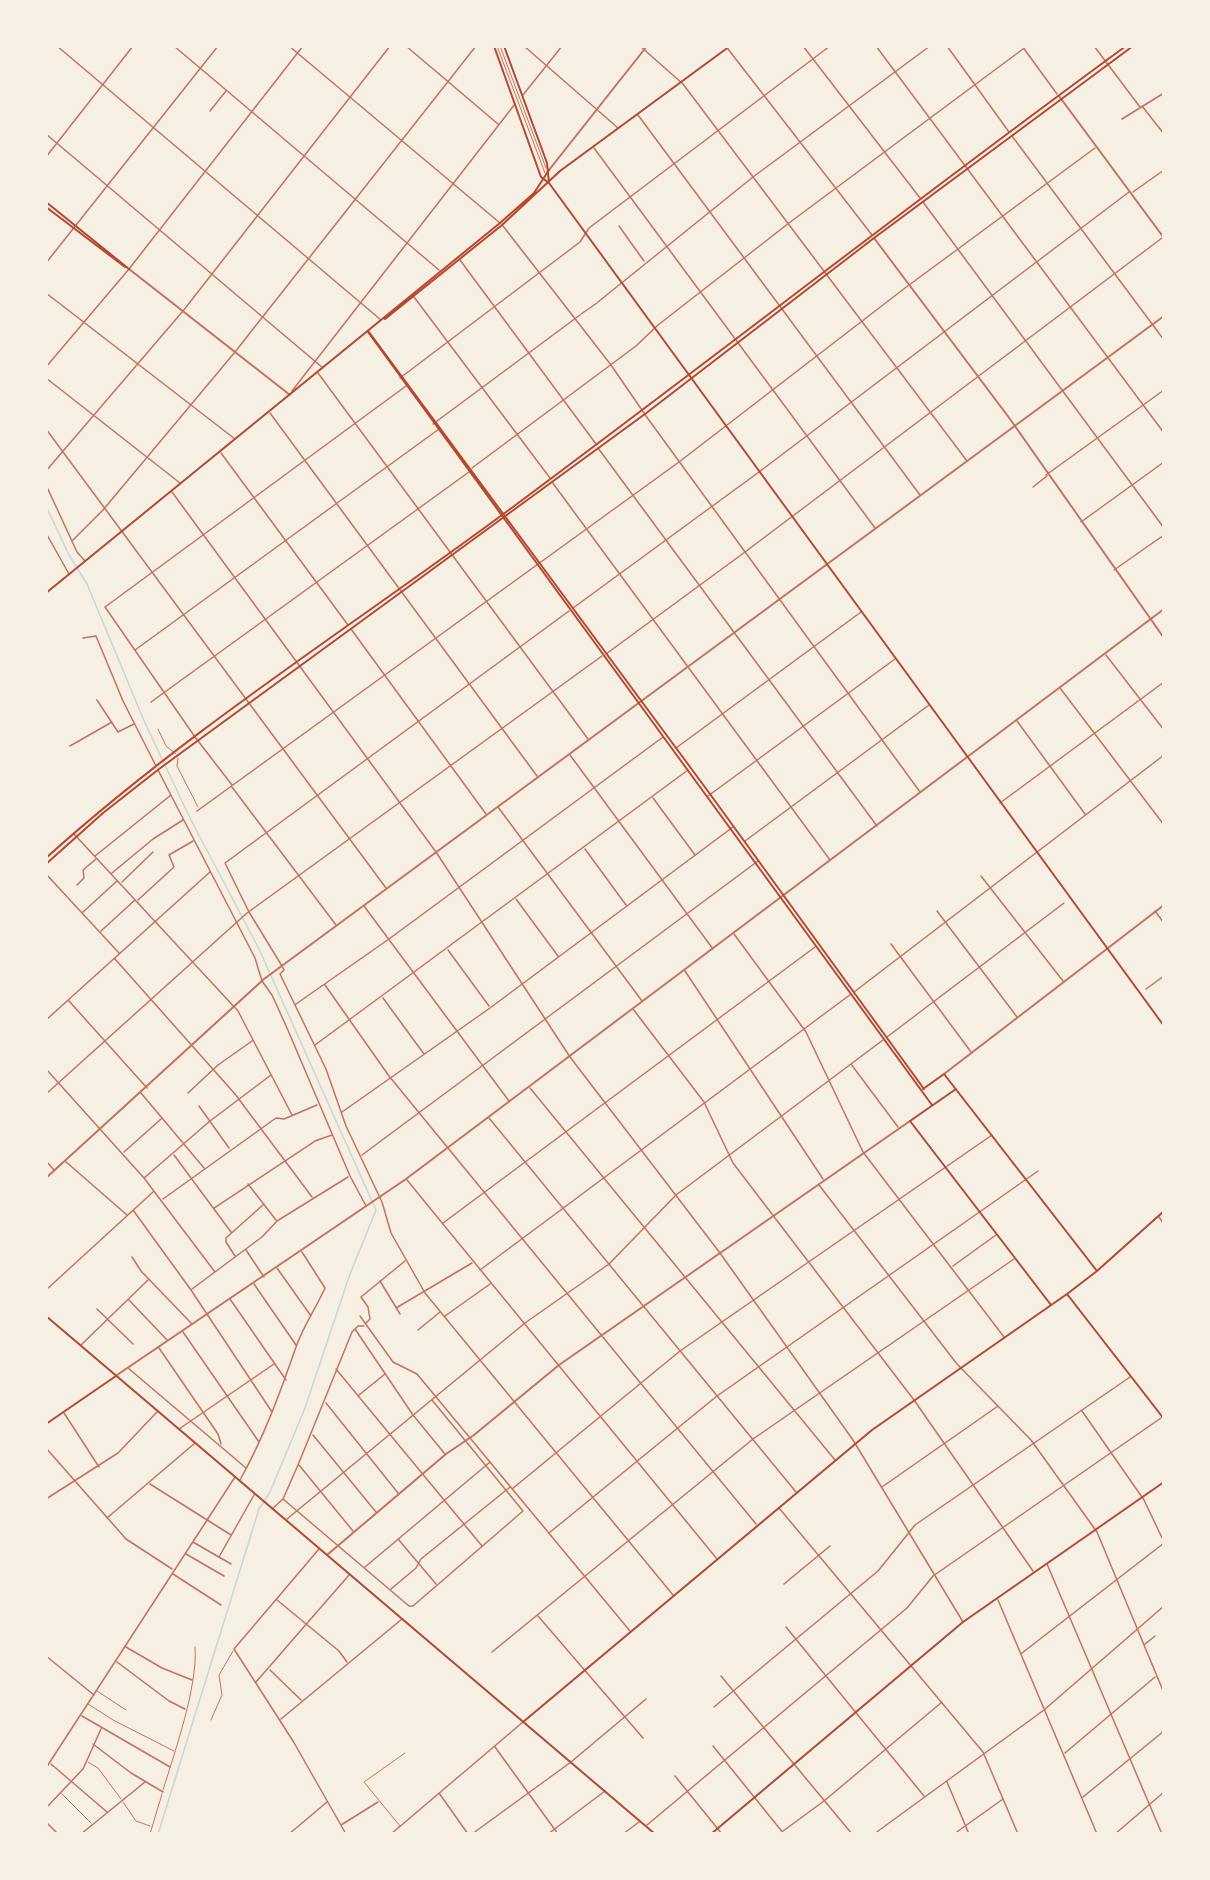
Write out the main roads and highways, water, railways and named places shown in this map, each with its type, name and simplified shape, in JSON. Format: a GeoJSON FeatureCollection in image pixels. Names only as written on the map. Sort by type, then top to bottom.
{"type":"FeatureCollection","features":[{"type":"Feature","properties":{"kind":"main road"},"geometry":{"type":"LineString","coordinates":[[495,46],[543,179],[549,183],[1164,1026]]}},
{"type":"Feature","properties":{"kind":"main road"},"geometry":{"type":"LineString","coordinates":[[502,46],[522,96],[548,172],[549,183]]}},
{"type":"Feature","properties":{"kind":"main road"},"geometry":{"type":"LineString","coordinates":[[46,864],[173,753],[299,665],[552,481],[826,273],[1062,100],[1126,46]]}},
{"type":"Feature","properties":{"kind":"main road"},"geometry":{"type":"LineString","coordinates":[[826,273],[920,198],[1059,96],[1133,46]]}},
{"type":"Feature","properties":{"kind":"main road"},"geometry":{"type":"LineString","coordinates":[[46,593],[549,183],[729,47]]}},
{"type":"Feature","properties":{"kind":"main road"},"geometry":{"type":"LineString","coordinates":[[501,224],[527,199],[548,172]]}},
{"type":"Feature","properties":{"kind":"main road"},"geometry":{"type":"LineString","coordinates":[[46,202],[129,269]]}},
{"type":"Feature","properties":{"kind":"main road"},"geometry":{"type":"LineString","coordinates":[[46,207],[76,227]]}},
{"type":"Feature","properties":{"kind":"main road"},"geometry":{"type":"LineString","coordinates":[[368,332],[572,609],[638,704],[709,795],[932,1106]]}},
{"type":"Feature","properties":{"kind":"main road"},"geometry":{"type":"LineString","coordinates":[[597,446],[645,414],[736,341]]}},
{"type":"Feature","properties":{"kind":"main road"},"geometry":{"type":"LineString","coordinates":[[605,655],[641,701],[664,736]]}},
{"type":"Feature","properties":{"kind":"main road"},"geometry":{"type":"LineString","coordinates":[[46,858],[74,833],[247,702]]}},
{"type":"Feature","properties":{"kind":"main road"},"geometry":{"type":"LineString","coordinates":[[922,1090],[944,1074],[1097,1272]]}},
{"type":"Feature","properties":{"kind":"main road"},"geometry":{"type":"LineString","coordinates":[[956,1089],[910,1121],[1051,1305]]}},
{"type":"Feature","properties":{"kind":"main road"},"geometry":{"type":"LineString","coordinates":[[523,1722],[855,1444],[1097,1272],[1164,1211]]}},
{"type":"Feature","properties":{"kind":"main road"},"geometry":{"type":"LineString","coordinates":[[1067,1294],[1163,1418]]}},
{"type":"Feature","properties":{"kind":"main road"},"geometry":{"type":"LineString","coordinates":[[46,1316],[655,1833]]}},
{"type":"Feature","properties":{"kind":"main road"},"geometry":{"type":"LineString","coordinates":[[46,1424],[117,1375]]}},
{"type":"Feature","properties":{"kind":"main road"},"geometry":{"type":"LineString","coordinates":[[711,1833],[963,1622],[1164,1482]]}},
{"type":"Feature","properties":{"kind":"waterway"},"geometry":{"type":"LineString","coordinates":[[46,506],[69,555],[87,584],[145,723],[191,820],[259,949],[376,1210],[350,1274],[305,1408],[270,1492],[259,1509],[158,1834]]}}]}
